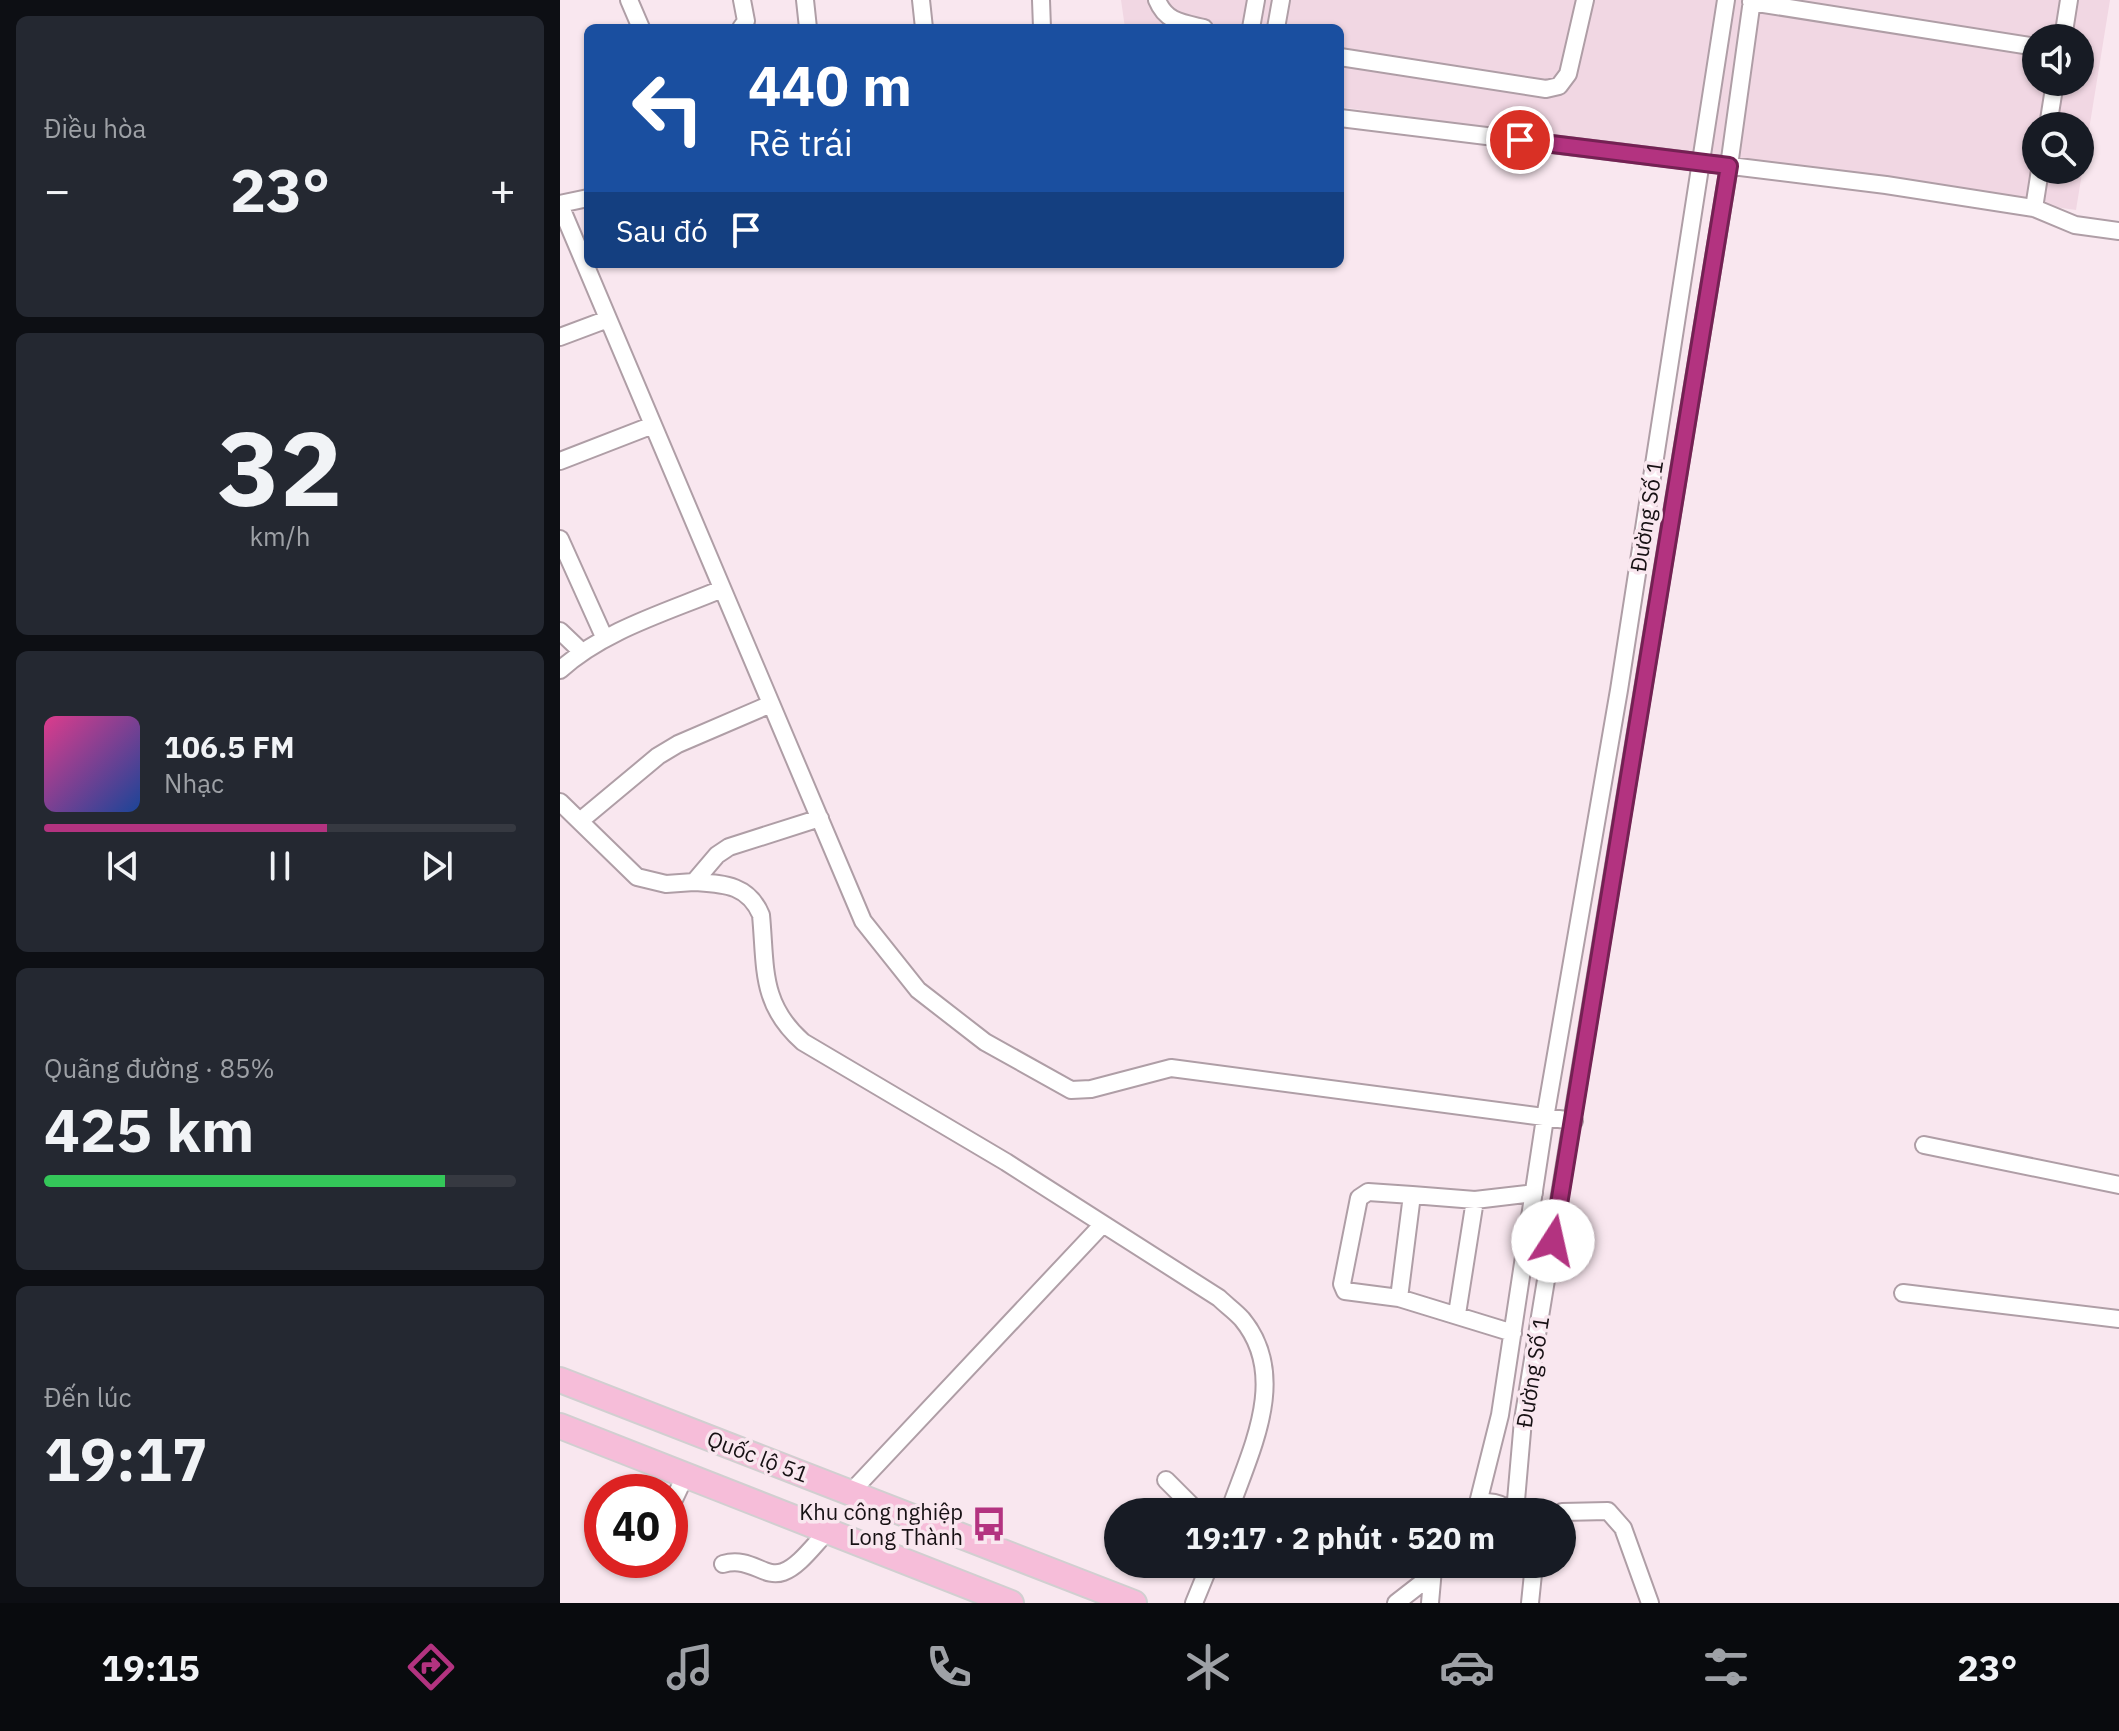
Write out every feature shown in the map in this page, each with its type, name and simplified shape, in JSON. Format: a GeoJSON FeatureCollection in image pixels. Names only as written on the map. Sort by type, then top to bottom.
{"type":"FeatureCollection","features":[{"type":"Feature","properties":{"kind":"highway","name":"Quốc lộ 51"},"geometry":{"type":"LineString","coordinates":[[560,1380],[1134,1603]]}},
{"type":"Feature","properties":{"kind":"highway","name":"Quốc lộ 51"},"geometry":{"type":"LineString","coordinates":[[560,1426],[680,1474]]}},
{"type":"Feature","properties":{"kind":"highway","name":"Quốc lộ 51"},"geometry":{"type":"LineString","coordinates":[[688,1477],[829,1530],[992,1600]]}},
{"type":"Feature","properties":{"kind":"street"},"geometry":{"type":"LineString","coordinates":[[629,0],[639,24]]}},
{"type":"Feature","properties":{"kind":"street"},"geometry":{"type":"LineString","coordinates":[[742,0],[744,24]]}},
{"type":"Feature","properties":{"kind":"street"},"geometry":{"type":"LineString","coordinates":[[805,0],[808,24]]}},
{"type":"Feature","properties":{"kind":"street"},"geometry":{"type":"LineString","coordinates":[[921,0],[924,24]]}},
{"type":"Feature","properties":{"kind":"street"},"geometry":{"type":"LineString","coordinates":[[1041,0],[1042,24]]}},
{"type":"Feature","properties":{"kind":"street"},"geometry":{"type":"LineString","coordinates":[[1157,0],[1166,15],[1174,22],[1184,24]]}},
{"type":"Feature","properties":{"kind":"street"},"geometry":{"type":"LineString","coordinates":[[1252,24],[1256,0]]}},
{"type":"Feature","properties":{"kind":"street"},"geometry":{"type":"LineString","coordinates":[[1277,24],[1281,0]]}},
{"type":"Feature","properties":{"kind":"street"},"geometry":{"type":"LineString","coordinates":[[1344,58],[1546,89],[1559,86],[1568,74],[1585,0]]}},
{"type":"Feature","properties":{"kind":"street","name":"Đường Số 1"},"geometry":{"type":"LineString","coordinates":[[1475,1498],[1500,1415],[1545,1118],[1619,690],[1726,0]]}},
{"type":"Feature","properties":{"kind":"street"},"geometry":{"type":"LineString","coordinates":[[2065,24],[2069,0]]}},
{"type":"Feature","properties":{"kind":"street"},"geometry":{"type":"LineString","coordinates":[[1751,1],[2022,45]]}},
{"type":"Feature","properties":{"kind":"street","name":"Đường Số 1"},"geometry":{"type":"LineString","coordinates":[[1515,1498],[1523,1420],[1729,166],[1751,1]]}},
{"type":"Feature","properties":{"kind":"street"},"geometry":{"type":"LineString","coordinates":[[1344,118],[1886,185],[2034,208],[2075,225],[2119,231]]}},
{"type":"Feature","properties":{"kind":"street"},"geometry":{"type":"LineString","coordinates":[[2034,208],[2038,184]]}},
{"type":"Feature","properties":{"kind":"street"},"geometry":{"type":"LineString","coordinates":[[584,199],[560,204],[584,262]]}},
{"type":"Feature","properties":{"kind":"street"},"geometry":{"type":"LineString","coordinates":[[587,268],[863,921],[918,990],[985,1042],[1071,1090],[1091,1089],[1171,1068],[1574,1121]]}},
{"type":"Feature","properties":{"kind":"street"},"geometry":{"type":"LineString","coordinates":[[560,337],[608,319]]}},
{"type":"Feature","properties":{"kind":"street"},"geometry":{"type":"LineString","coordinates":[[560,461],[653,425]]}},
{"type":"Feature","properties":{"kind":"street"},"geometry":{"type":"LineString","coordinates":[[560,539],[605,639]]}},
{"type":"Feature","properties":{"kind":"street"},"geometry":{"type":"LineString","coordinates":[[560,670],[581,651],[605,639],[722,589]]}},
{"type":"Feature","properties":{"kind":"street"},"geometry":{"type":"LineString","coordinates":[[560,631],[581,651]]}},
{"type":"Feature","properties":{"kind":"street"},"geometry":{"type":"LineString","coordinates":[[580,821],[658,756],[678,744],[771,704]]}},
{"type":"Feature","properties":{"kind":"street"},"geometry":{"type":"LineString","coordinates":[[560,802],[637,877],[666,884],[694,882],[737,887],[756,903],[761,915],[771,999],[787,1027],[803,1042],[1006,1162],[1219,1298],[1242,1319],[1258,1346],[1266,1376],[1265,1407],[1234,1498]]}},
{"type":"Feature","properties":{"kind":"street"},"geometry":{"type":"LineString","coordinates":[[694,882],[717,855],[729,847],[820,818]]}},
{"type":"Feature","properties":{"kind":"street"},"geometry":{"type":"LineString","coordinates":[[1924,1145],[2119,1185]]}},
{"type":"Feature","properties":{"kind":"street"},"geometry":{"type":"LineString","coordinates":[[1513,1333],[1399,1298],[1345,1291],[1342,1284],[1359,1198],[1368,1192],[1475,1200],[1534,1193]]}},
{"type":"Feature","properties":{"kind":"street"},"geometry":{"type":"LineString","coordinates":[[1399,1298],[1412,1195]]}},
{"type":"Feature","properties":{"kind":"street"},"geometry":{"type":"LineString","coordinates":[[1457,1314],[1475,1200]]}},
{"type":"Feature","properties":{"kind":"street"},"geometry":{"type":"LineString","coordinates":[[852,1491],[1103,1224]]}},
{"type":"Feature","properties":{"kind":"street"},"geometry":{"type":"LineString","coordinates":[[1903,1293],[2119,1319]]}},
{"type":"Feature","properties":{"kind":"street"},"geometry":{"type":"LineString","coordinates":[[1166,1480],[1184,1498]]}},
{"type":"Feature","properties":{"kind":"street"},"geometry":{"type":"LineString","coordinates":[[1576,1512],[1608,1511],[1617,1519],[1650,1603]]}},
{"type":"Feature","properties":{"kind":"street"},"geometry":{"type":"LineString","coordinates":[[723,1564],[737,1560],[779,1574],[793,1566],[829,1530]]}},
{"type":"Feature","properties":{"kind":"street"},"geometry":{"type":"LineString","coordinates":[[1194,1603],[1204,1578]]}},
{"type":"Feature","properties":{"kind":"street"},"geometry":{"type":"LineString","coordinates":[[1396,1603],[1423,1578]]}},
{"type":"Feature","properties":{"kind":"street"},"geometry":{"type":"LineString","coordinates":[[1430,1603],[1432,1578]]}},
{"type":"Feature","properties":{"kind":"street"},"geometry":{"type":"LineString","coordinates":[[1533,1599],[1534,1578]]}},
{"type":"Feature","properties":{"kind":"shaded area"},"geometry":{"type":"Polygon","coordinates":[[[1121,0],[2110,0],[2092,112],[2022,112],[2022,184],[2080,184],[2076,210],[1344,108],[1344,24],[1124,24],[1121,0]]]}},
{"type":"Feature","properties":{"kind":"place","name":"Khu công nghiệp Long Thành"},"geometry":{"type":"Point","coordinates":[989,1524]}},
{"type":"Feature","properties":{"kind":"route"},"geometry":{"type":"LineString","coordinates":[[1520,140],[1729,166],[1553,1241]]}}]}
